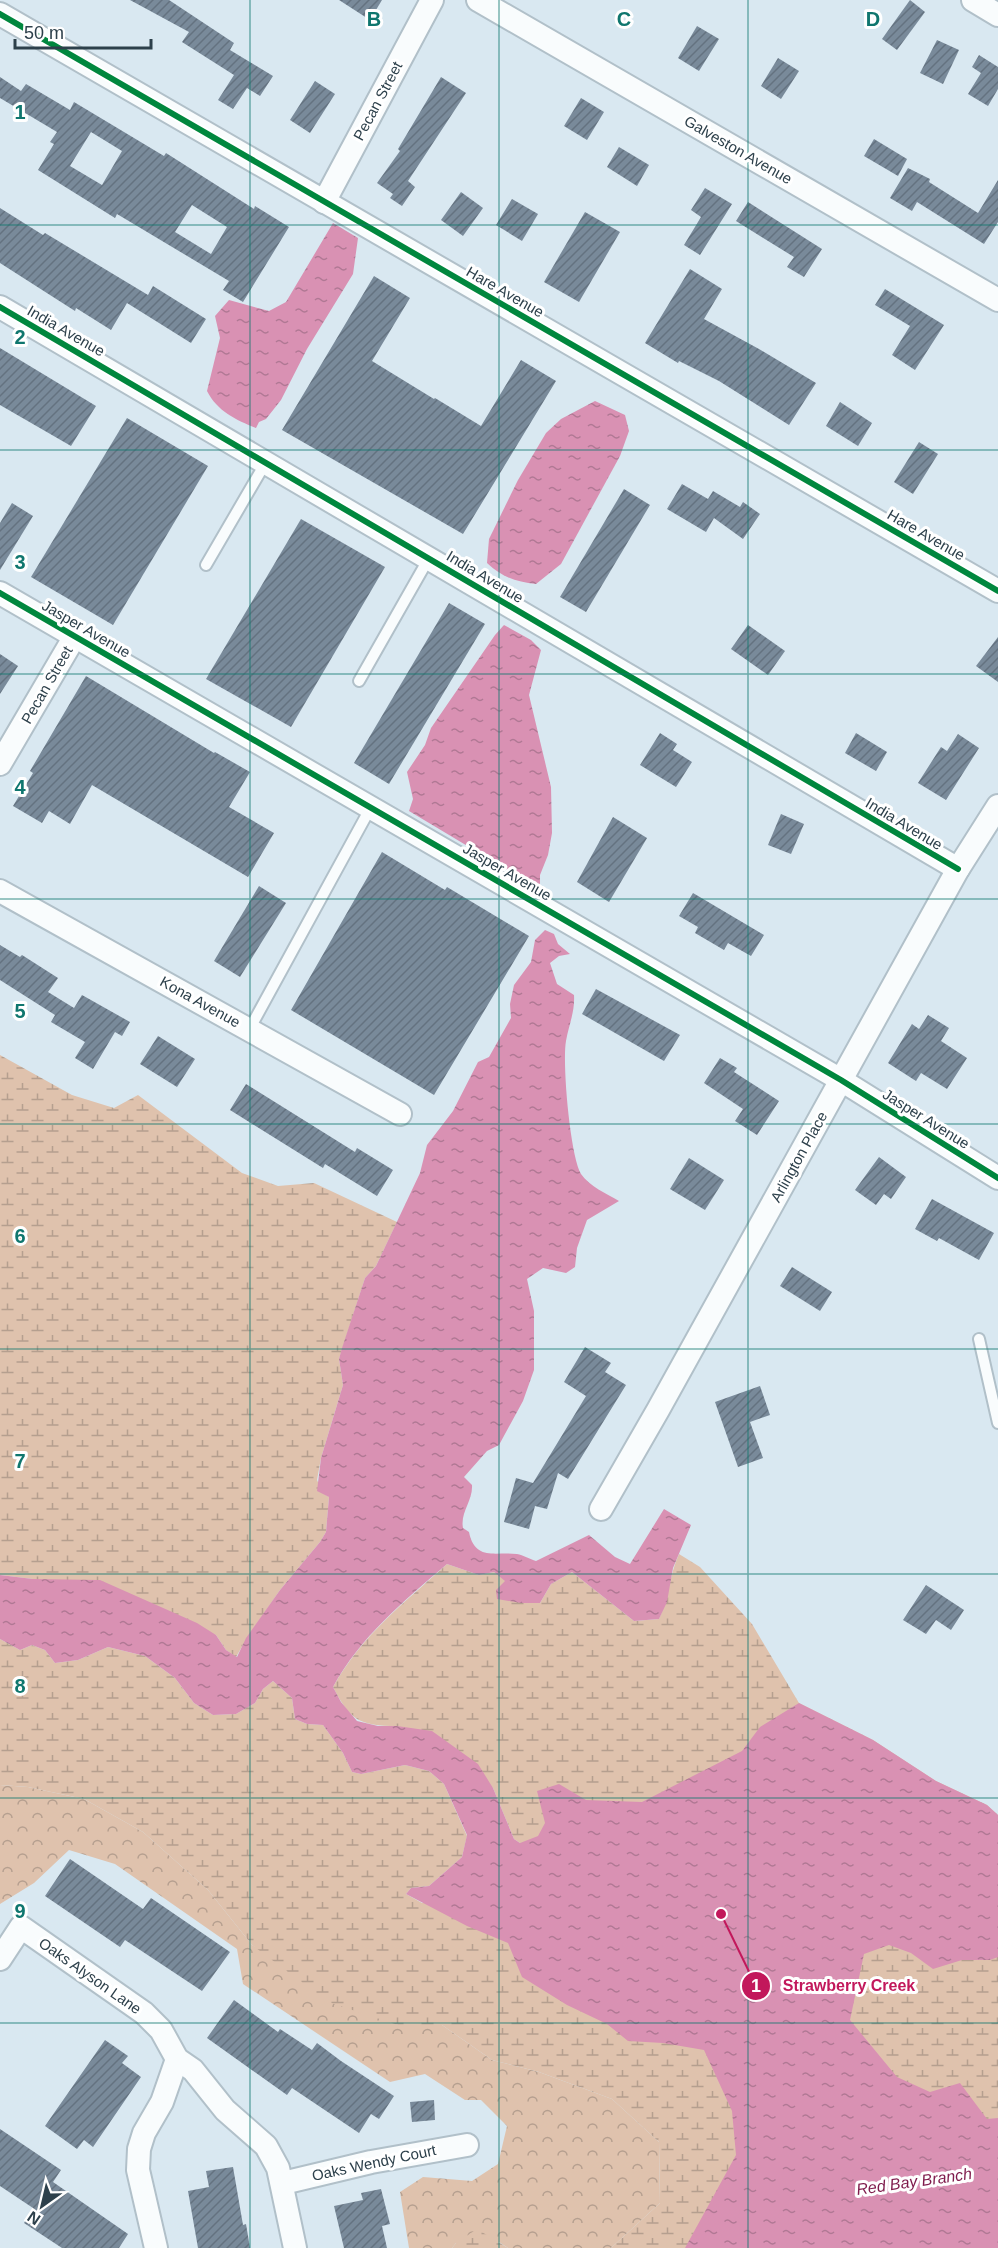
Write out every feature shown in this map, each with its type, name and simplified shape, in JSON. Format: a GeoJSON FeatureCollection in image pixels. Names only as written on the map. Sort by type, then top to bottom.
{"type":"FeatureCollection","features":[{"type":"Feature","properties":{"kind":"street","name":"Pecan Street"},"geometry":{"type":"LineString","coordinates":[[324,202],[432,0]]}},
{"type":"Feature","properties":{"kind":"street","name":"Galveston Avenue"},"geometry":{"type":"LineString","coordinates":[[478,0],[998,300]]}},
{"type":"Feature","properties":{"kind":"street"},"geometry":{"type":"LineString","coordinates":[[973,0],[998,15]]}},
{"type":"Feature","properties":{"kind":"street","name":"Hare Avenue"},"geometry":{"type":"LineString","coordinates":[[0,14],[998,591]]}},
{"type":"Feature","properties":{"kind":"street","name":"India Avenue"},"geometry":{"type":"LineString","coordinates":[[0,307],[958,869]]}},
{"type":"Feature","properties":{"kind":"street","name":"Jasper Avenue"},"geometry":{"type":"LineString","coordinates":[[0,593],[841,1080],[998,1178]]}},
{"type":"Feature","properties":{"kind":"street","name":"Pecan Street"},"geometry":{"type":"LineString","coordinates":[[0,764],[75,636]]}},
{"type":"Feature","properties":{"kind":"street","name":"Arlington Place"},"geometry":{"type":"LineString","coordinates":[[601,1509],[958,869],[998,806]]}},
{"type":"Feature","properties":{"kind":"street","name":"Kona Avenue"},"geometry":{"type":"LineString","coordinates":[[0,891],[400,1114]]}},
{"type":"Feature","properties":{"kind":"street","name":"Oaks Alyson Lane"},"geometry":{"type":"LineString","coordinates":[[0,1959],[21,1927],[144,2013],[161,2030],[177,2059]]}},
{"type":"Feature","properties":{"kind":"street"},"geometry":{"type":"LineString","coordinates":[[156,2248],[138,2170],[139,2150],[144,2133],[162,2102],[177,2059],[193,2070],[225,2110],[266,2146],[283,2183],[295,2248]]}},
{"type":"Feature","properties":{"kind":"street","name":"Oaks Wendy Court"},"geometry":{"type":"LineString","coordinates":[[283,2183],[371,2162],[467,2145]]}},
{"type":"Feature","properties":{"kind":"lane"},"geometry":{"type":"LineString","coordinates":[[206,565],[267,462]]}},
{"type":"Feature","properties":{"kind":"lane"},"geometry":{"type":"LineString","coordinates":[[359,681],[429,558]]}},
{"type":"Feature","properties":{"kind":"lane"},"geometry":{"type":"LineString","coordinates":[[249,1030],[371,807]]}},
{"type":"Feature","properties":{"kind":"lane"},"geometry":{"type":"LineString","coordinates":[[979,1339],[998,1423]]}},
{"type":"Feature","properties":{"kind":"green space"},"geometry":{"type":"Polygon","coordinates":[[[0,1055],[72,1095],[114,1108],[138,1095],[242,1173],[278,1186],[314,1183],[397,1222],[376,1266],[365,1278],[339,1359],[343,1385],[321,1458],[317,1480],[323,1493],[329,1497],[326,1532],[280,1590],[236,1657],[226,1650],[216,1635],[33,1579],[0,1575],[0,1055]]]}},
{"type":"Feature","properties":{"kind":"green space"},"geometry":{"type":"Polygon","coordinates":[[[679,1554],[700,1567],[752,1624],[799,1703],[873,1740],[936,1781],[987,1805],[998,1815],[520,1843],[514,1839],[493,1788],[397,1726],[373,1725],[357,1719],[345,1707],[333,1687],[357,1651],[371,1635],[447,1564],[479,1575],[494,1572],[540,1603],[551,1584],[572,1572],[634,1621],[659,1619],[679,1554]]]}},
{"type":"Feature","properties":{"kind":"green space"},"geometry":{"type":"Polygon","coordinates":[[[0,1639],[20,1650],[32,1645],[45,1650],[55,1663],[78,1660],[108,1647],[145,1656],[175,1678],[194,1703],[213,1715],[236,1714],[255,1703],[263,1689],[273,1681],[292,1698],[295,1719],[307,1724],[323,1725],[343,1753],[352,1772],[361,1774],[405,1765],[429,1771],[444,1784],[467,1836],[462,1857],[429,1886],[411,1888],[406,1894],[422,1903],[998,1877],[998,2157],[796,2248],[611,2248],[660,2203],[659,2142],[612,2099],[539,2072],[492,2060],[442,2025],[398,2025],[328,2002],[252,1945],[208,1890],[143,1832],[84,1799],[28,1787],[0,1785],[0,1639]]]}},
{"type":"Feature","properties":{"kind":"green space"},"geometry":{"type":"Polygon","coordinates":[[[0,1785],[28,1787],[84,1799],[143,1832],[208,1890],[252,1945],[398,2025],[442,2025],[492,2060],[539,2072],[612,2099],[659,2142],[660,2203],[611,2248],[508,2248],[499,2242],[456,2243],[452,2248],[409,2248],[400,2192],[423,2177],[472,2181],[498,2164],[507,2126],[481,2100],[465,2100],[425,2074],[390,2082],[243,1984],[237,1949],[115,1864],[69,1850],[34,1883],[0,1904],[0,1785]]]}},
{"type":"Feature","properties":{"kind":"green space"},"geometry":{"type":"Polygon","coordinates":[[[477,2229],[508,2248],[452,2248],[477,2229]]]}},
{"type":"Feature","properties":{"kind":"water"},"geometry":{"type":"Polygon","coordinates":[[[333,223],[358,238],[353,274],[307,349],[281,400],[256,428],[234,418],[222,409],[207,391],[220,338],[215,316],[229,300],[269,311],[286,302],[333,223]]]}},
{"type":"Feature","properties":{"kind":"water"},"geometry":{"type":"Polygon","coordinates":[[[595,401],[625,415],[629,431],[620,456],[561,564],[536,584],[522,582],[504,575],[487,563],[489,539],[518,480],[546,433],[561,419],[595,401]]]}},
{"type":"Feature","properties":{"kind":"water"},"geometry":{"type":"Polygon","coordinates":[[[504,625],[531,640],[541,650],[529,695],[551,787],[552,833],[548,855],[540,875],[540,887],[534,888],[409,811],[413,799],[407,772],[425,745],[431,728],[504,625]]]}},
{"type":"Feature","properties":{"kind":"water","name":"Red Bay Branch"},"geometry":{"type":"Polygon","coordinates":[[[545,930],[554,934],[558,944],[570,954],[559,956],[550,963],[557,984],[574,995],[573,1013],[566,1041],[565,1068],[570,1129],[577,1164],[581,1174],[589,1182],[619,1201],[587,1220],[577,1248],[575,1267],[566,1273],[543,1268],[527,1279],[534,1311],[534,1370],[523,1401],[499,1445],[487,1451],[464,1477],[472,1485],[472,1491],[463,1517],[463,1528],[469,1532],[476,1548],[482,1551],[517,1554],[536,1561],[589,1535],[615,1557],[630,1564],[664,1509],[691,1525],[673,1568],[667,1602],[659,1619],[634,1621],[572,1572],[551,1584],[540,1603],[521,1603],[497,1599],[496,1590],[505,1581],[494,1572],[479,1575],[447,1564],[399,1606],[370,1636],[356,1652],[333,1687],[341,1702],[357,1721],[378,1726],[432,1731],[478,1764],[493,1788],[514,1839],[520,1843],[538,1836],[545,1823],[537,1791],[559,1784],[586,1800],[642,1802],[742,1751],[760,1727],[799,1703],[873,1740],[936,1781],[987,1805],[998,1815],[998,1957],[990,1960],[962,1960],[933,1969],[911,1953],[889,1945],[864,1954],[850,2020],[897,2077],[930,2092],[960,2083],[987,2119],[998,2118],[998,2248],[685,2248],[736,2155],[732,2111],[704,2050],[663,2043],[628,2041],[607,2024],[567,2005],[522,1977],[508,1943],[467,1926],[406,1894],[411,1888],[429,1886],[462,1857],[467,1835],[444,1784],[429,1771],[405,1765],[361,1774],[352,1772],[343,1753],[323,1725],[307,1724],[295,1719],[292,1698],[273,1681],[263,1689],[255,1703],[236,1714],[213,1715],[194,1703],[175,1678],[145,1656],[108,1647],[78,1660],[55,1663],[45,1650],[32,1645],[20,1650],[0,1639],[0,1575],[33,1579],[100,1580],[197,1623],[216,1635],[226,1650],[237,1657],[246,1638],[280,1590],[326,1532],[329,1497],[317,1491],[321,1458],[343,1385],[339,1359],[365,1278],[376,1266],[420,1173],[427,1145],[453,1111],[478,1062],[489,1057],[511,1018],[510,1004],[514,985],[531,962],[535,940],[545,930]]]}},
{"type":"Feature","properties":{"kind":"building"},"geometry":{"type":"Polygon","coordinates":[[[130,0],[169,0],[234,43],[230,50],[273,76],[260,96],[247,88],[233,109],[218,100],[234,75],[182,42],[189,32],[130,0]]]}},
{"type":"Feature","properties":{"kind":"building"},"geometry":{"type":"Polygon","coordinates":[[[339,0],[382,0],[370,20],[339,0]]]}},
{"type":"Feature","properties":{"kind":"building"},"geometry":{"type":"Polygon","coordinates":[[[910,0],[925,12],[897,50],[882,39],[910,0]]]}},
{"type":"Feature","properties":{"kind":"building"},"geometry":{"type":"Polygon","coordinates":[[[697,26],[719,39],[699,71],[678,58],[697,26]]]}},
{"type":"Feature","properties":{"kind":"building"},"geometry":{"type":"Polygon","coordinates":[[[937,40],[959,50],[943,84],[920,73],[937,40]]]}},
{"type":"Feature","properties":{"kind":"building"},"geometry":{"type":"Polygon","coordinates":[[[979,55],[998,67],[998,89],[988,106],[968,94],[981,73],[972,67],[979,55]]]}},
{"type":"Feature","properties":{"kind":"building"},"geometry":{"type":"Polygon","coordinates":[[[778,58],[799,71],[781,99],[761,86],[778,58]]]}},
{"type":"Feature","properties":{"kind":"building"},"geometry":{"type":"Polygon","coordinates":[[[0,77],[21,91],[26,84],[70,110],[74,102],[164,156],[166,153],[254,209],[255,206],[289,227],[243,302],[223,290],[229,281],[117,214],[115,218],[38,170],[54,144],[50,142],[57,132],[0,98],[0,77]],[[91,132],[70,166],[102,185],[122,151],[91,132]],[[192,205],[175,232],[211,254],[227,227],[192,205]]]}},
{"type":"Feature","properties":{"kind":"building"},"geometry":{"type":"Polygon","coordinates":[[[441,77],[466,93],[408,181],[415,187],[402,206],[390,198],[393,194],[377,183],[400,151],[398,149],[441,77]]]}},
{"type":"Feature","properties":{"kind":"building"},"geometry":{"type":"Polygon","coordinates":[[[315,81],[335,94],[310,133],[290,120],[315,81]]]}},
{"type":"Feature","properties":{"kind":"building"},"geometry":{"type":"Polygon","coordinates":[[[581,98],[604,112],[587,140],[564,126],[581,98]]]}},
{"type":"Feature","properties":{"kind":"building"},"geometry":{"type":"Polygon","coordinates":[[[874,139],[907,159],[898,176],[864,156],[874,139]]]}},
{"type":"Feature","properties":{"kind":"building"},"geometry":{"type":"Polygon","coordinates":[[[619,147],[649,165],[637,186],[607,167],[619,147]]]}},
{"type":"Feature","properties":{"kind":"building"},"geometry":{"type":"Polygon","coordinates":[[[908,168],[930,179],[929,182],[978,213],[998,180],[998,222],[984,244],[917,202],[912,211],[890,198],[908,168]]]}},
{"type":"Feature","properties":{"kind":"building"},"geometry":{"type":"Polygon","coordinates":[[[705,188],[732,204],[700,255],[684,245],[701,217],[691,210],[705,188]]]}},
{"type":"Feature","properties":{"kind":"building"},"geometry":{"type":"Polygon","coordinates":[[[461,192],[483,208],[463,236],[441,220],[461,192]]]}},
{"type":"Feature","properties":{"kind":"building"},"geometry":{"type":"Polygon","coordinates":[[[512,199],[538,214],[522,241],[496,225],[512,199]]]}},
{"type":"Feature","properties":{"kind":"building"},"geometry":{"type":"Polygon","coordinates":[[[748,202],[822,249],[804,277],[787,267],[794,257],[736,221],[748,202]]]}},
{"type":"Feature","properties":{"kind":"building"},"geometry":{"type":"Polygon","coordinates":[[[0,208],[148,295],[153,286],[206,319],[191,343],[127,303],[111,330],[76,308],[75,311],[0,263],[0,208]]]}},
{"type":"Feature","properties":{"kind":"building"},"geometry":{"type":"Polygon","coordinates":[[[585,212],[620,232],[579,302],[544,282],[585,212]]]}},
{"type":"Feature","properties":{"kind":"building"},"geometry":{"type":"Polygon","coordinates":[[[690,269],[722,289],[704,319],[816,383],[789,425],[719,381],[679,361],[678,363],[645,343],[690,269]]]}},
{"type":"Feature","properties":{"kind":"building"},"geometry":{"type":"Polygon","coordinates":[[[374,276],[410,298],[372,361],[434,399],[481,426],[521,360],[556,381],[463,534],[282,430],[374,276]]]}},
{"type":"Feature","properties":{"kind":"building"},"geometry":{"type":"Polygon","coordinates":[[[885,289],[944,325],[915,370],[892,355],[910,326],[875,305],[885,289]]]}},
{"type":"Feature","properties":{"kind":"building"},"geometry":{"type":"Polygon","coordinates":[[[0,348],[96,406],[71,446],[0,405],[0,348]]]}},
{"type":"Feature","properties":{"kind":"building"},"geometry":{"type":"Polygon","coordinates":[[[840,402],[872,423],[858,446],[826,426],[840,402]]]}},
{"type":"Feature","properties":{"kind":"building"},"geometry":{"type":"Polygon","coordinates":[[[127,418],[208,466],[113,625],[31,577],[127,418]]]}},
{"type":"Feature","properties":{"kind":"building"},"geometry":{"type":"Polygon","coordinates":[[[919,442],[938,454],[913,494],[894,482],[919,442]]]}},
{"type":"Feature","properties":{"kind":"building"},"geometry":{"type":"Polygon","coordinates":[[[682,484],[708,499],[713,491],[740,507],[743,502],[760,514],[743,539],[714,518],[706,532],[667,509],[682,484]]]}},
{"type":"Feature","properties":{"kind":"building"},"geometry":{"type":"Polygon","coordinates":[[[624,489],[650,505],[586,612],[560,597],[624,489]]]}},
{"type":"Feature","properties":{"kind":"building"},"geometry":{"type":"Polygon","coordinates":[[[12,503],[33,516],[0,570],[0,523],[12,503]]]}},
{"type":"Feature","properties":{"kind":"building"},"geometry":{"type":"Polygon","coordinates":[[[301,519],[385,567],[291,727],[206,679],[301,519]]]}},
{"type":"Feature","properties":{"kind":"building"},"geometry":{"type":"Polygon","coordinates":[[[449,603],[485,624],[389,784],[354,763],[449,603]]]}},
{"type":"Feature","properties":{"kind":"building"},"geometry":{"type":"Polygon","coordinates":[[[748,625],[785,651],[768,675],[731,649],[748,625]]]}},
{"type":"Feature","properties":{"kind":"building"},"geometry":{"type":"Polygon","coordinates":[[[998,637],[998,682],[976,666],[998,637]]]}},
{"type":"Feature","properties":{"kind":"building"},"geometry":{"type":"Polygon","coordinates":[[[0,654],[18,666],[0,694],[0,654]]]}},
{"type":"Feature","properties":{"kind":"building"},"geometry":{"type":"Polygon","coordinates":[[[86,676],[250,772],[229,807],[274,833],[248,877],[92,785],[70,824],[49,811],[42,823],[13,806],[33,773],[30,771],[86,676]]]}},
{"type":"Feature","properties":{"kind":"building"},"geometry":{"type":"Polygon","coordinates":[[[660,733],[677,744],[673,750],[692,762],[676,787],[640,765],[660,733]]]}},
{"type":"Feature","properties":{"kind":"building"},"geometry":{"type":"Polygon","coordinates":[[[856,733],[887,752],[876,771],[845,753],[856,733]]]}},
{"type":"Feature","properties":{"kind":"building"},"geometry":{"type":"Polygon","coordinates":[[[958,734],[979,748],[946,800],[918,783],[941,747],[947,751],[958,734]]]}},
{"type":"Feature","properties":{"kind":"building"},"geometry":{"type":"Polygon","coordinates":[[[781,814],[804,824],[791,854],[768,845],[781,814]]]}},
{"type":"Feature","properties":{"kind":"building"},"geometry":{"type":"Polygon","coordinates":[[[613,817],[647,838],[609,902],[577,882],[613,817]]]}},
{"type":"Feature","properties":{"kind":"building"},"geometry":{"type":"Polygon","coordinates":[[[382,852],[445,890],[447,887],[529,936],[434,1095],[291,1010],[382,852]]]}},
{"type":"Feature","properties":{"kind":"building"},"geometry":{"type":"Polygon","coordinates":[[[259,886],[286,903],[240,977],[214,961],[259,886]]]}},
{"type":"Feature","properties":{"kind":"building"},"geometry":{"type":"Polygon","coordinates":[[[693,893],[764,935],[751,956],[728,943],[724,950],[695,933],[698,927],[679,916],[693,893]]]}},
{"type":"Feature","properties":{"kind":"building"},"geometry":{"type":"Polygon","coordinates":[[[0,945],[20,957],[22,955],[58,978],[48,992],[74,1008],[82,995],[130,1022],[122,1036],[115,1032],[93,1069],[75,1058],[85,1042],[51,1022],[55,1015],[0,980],[0,945]]]}},
{"type":"Feature","properties":{"kind":"building"},"geometry":{"type":"Polygon","coordinates":[[[596,989],[680,1035],[664,1061],[582,1014],[596,989]]]}},
{"type":"Feature","properties":{"kind":"building"},"geometry":{"type":"Polygon","coordinates":[[[928,1015],[949,1028],[941,1041],[967,1058],[947,1089],[921,1073],[916,1081],[888,1063],[912,1024],[919,1029],[928,1015]]]}},
{"type":"Feature","properties":{"kind":"building"},"geometry":{"type":"Polygon","coordinates":[[[158,1036],[195,1059],[177,1087],[140,1064],[158,1036]]]}},
{"type":"Feature","properties":{"kind":"building"},"geometry":{"type":"Polygon","coordinates":[[[720,1058],[737,1068],[734,1072],[779,1101],[757,1135],[735,1121],[743,1109],[704,1083],[720,1058]]]}},
{"type":"Feature","properties":{"kind":"building"},"geometry":{"type":"Polygon","coordinates":[[[246,1084],[355,1152],[357,1148],[393,1170],[377,1196],[325,1164],[323,1168],[230,1110],[246,1084]]]}},
{"type":"Feature","properties":{"kind":"building"},"geometry":{"type":"Polygon","coordinates":[[[879,1157],[906,1177],[891,1199],[884,1194],[876,1205],[855,1190],[879,1157]]]}},
{"type":"Feature","properties":{"kind":"building"},"geometry":{"type":"Polygon","coordinates":[[[689,1158],[724,1180],[705,1210],[670,1189],[689,1158]]]}},
{"type":"Feature","properties":{"kind":"building"},"geometry":{"type":"Polygon","coordinates":[[[932,1199],[994,1233],[979,1260],[939,1238],[937,1241],[915,1229],[932,1199]]]}},
{"type":"Feature","properties":{"kind":"building"},"geometry":{"type":"Polygon","coordinates":[[[792,1267],[832,1292],[820,1311],[780,1286],[792,1267]]]}},
{"type":"Feature","properties":{"kind":"building"},"geometry":{"type":"Polygon","coordinates":[[[585,1347],[611,1363],[605,1372],[626,1385],[568,1479],[558,1473],[547,1509],[535,1506],[529,1529],[504,1522],[516,1478],[533,1483],[586,1396],[564,1382],[585,1347]]]}},
{"type":"Feature","properties":{"kind":"building"},"geometry":{"type":"Polygon","coordinates":[[[760,1386],[770,1415],[750,1422],[763,1458],[738,1467],[715,1402],[760,1386]]]}},
{"type":"Feature","properties":{"kind":"building"},"geometry":{"type":"Polygon","coordinates":[[[926,1585],[964,1610],[951,1630],[936,1620],[926,1634],[903,1620],[926,1585]]]}},
{"type":"Feature","properties":{"kind":"building"},"geometry":{"type":"Polygon","coordinates":[[[70,1859],[143,1909],[151,1898],[230,1952],[202,1991],[125,1940],[120,1947],[45,1896],[70,1859]]]}},
{"type":"Feature","properties":{"kind":"building"},"geometry":{"type":"Polygon","coordinates":[[[234,2000],[278,2032],[280,2029],[312,2050],[317,2043],[394,2096],[379,2119],[371,2114],[359,2133],[292,2088],[287,2095],[207,2038],[234,2000]]]}},
{"type":"Feature","properties":{"kind":"building"},"geometry":{"type":"Polygon","coordinates":[[[105,2040],[128,2056],[122,2063],[141,2077],[93,2147],[84,2140],[77,2149],[45,2126],[105,2040]]]}},
{"type":"Feature","properties":{"kind":"building"},"geometry":{"type":"Polygon","coordinates":[[[434,2100],[435,2120],[412,2122],[410,2102],[434,2100]]]}},
{"type":"Feature","properties":{"kind":"building"},"geometry":{"type":"Polygon","coordinates":[[[0,2129],[61,2170],[53,2182],[128,2234],[119,2248],[62,2248],[24,2223],[33,2208],[0,2186],[0,2129]]]}},
{"type":"Feature","properties":{"kind":"building"},"geometry":{"type":"Polygon","coordinates":[[[233,2167],[243,2225],[246,2224],[250,2248],[198,2248],[188,2191],[209,2187],[206,2171],[233,2167]]]}},
{"type":"Feature","properties":{"kind":"building"},"geometry":{"type":"Polygon","coordinates":[[[381,2189],[390,2224],[382,2226],[387,2248],[344,2248],[334,2206],[363,2200],[361,2193],[381,2189]]]}},
{"type":"Feature","properties":{"kind":"cycle path"},"geometry":{"type":"LineString","coordinates":[[0,14],[998,591]]}},
{"type":"Feature","properties":{"kind":"cycle path"},"geometry":{"type":"LineString","coordinates":[[0,307],[958,869]]}},
{"type":"Feature","properties":{"kind":"cycle path"},"geometry":{"type":"LineString","coordinates":[[0,593],[841,1080],[998,1178]]}},
{"type":"Feature","properties":{"kind":"place","name":"Strawberry Creek"},"geometry":{"type":"Point","coordinates":[721,1914]}}]}
